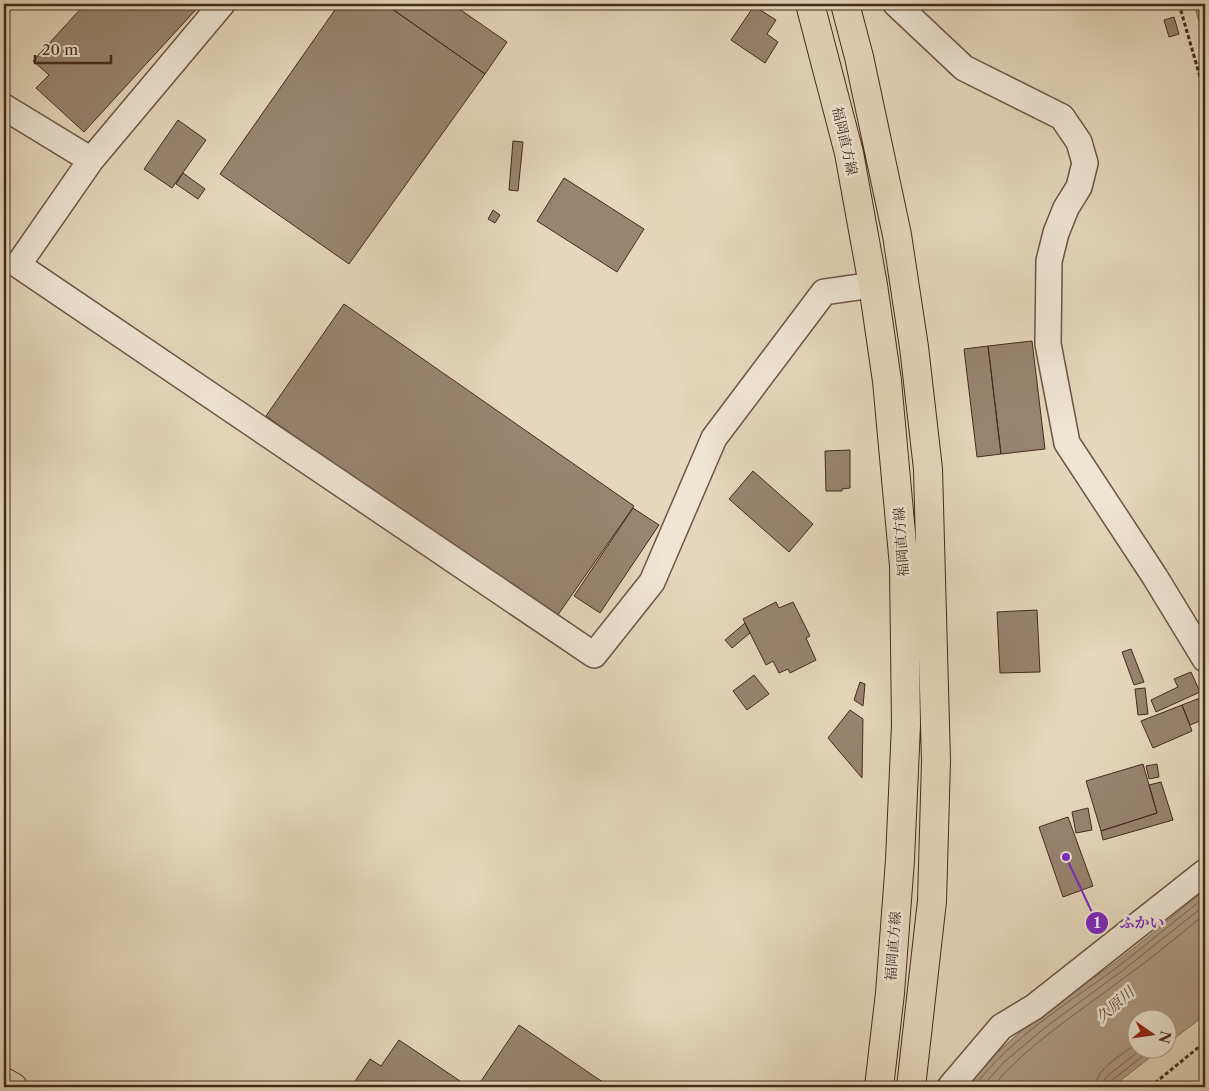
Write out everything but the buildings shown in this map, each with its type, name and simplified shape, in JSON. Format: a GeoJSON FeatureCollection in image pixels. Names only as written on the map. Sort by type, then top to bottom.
{"type":"FeatureCollection","features":[{"type":"Feature","properties":{"kind":"main road","name":"福岡直方線"},"geometry":{"type":"LineString","coordinates":[[810,4],[849,153],[873,285],[887,382],[904,566],[906,725],[900,860],[890,993],[879,1087]]}},
{"type":"Feature","properties":{"kind":"main road","name":"福岡直方線"},"geometry":{"type":"LineString","coordinates":[[845,4],[861,66],[897,236],[914,348],[928,468],[936,761],[932,901],[911,1087]]}},
{"type":"Feature","properties":{"kind":"main road"},"geometry":{"type":"LineString","coordinates":[[4,1082],[13,1087]]}},
{"type":"Feature","properties":{"kind":"street"},"geometry":{"type":"LineString","coordinates":[[222,4],[91,160],[18,265],[594,655],[652,582],[714,438],[824,292],[873,285]]}},
{"type":"Feature","properties":{"kind":"street"},"geometry":{"type":"LineString","coordinates":[[896,4],[964,68],[1062,117],[1079,142],[1085,163],[1079,187],[1066,208],[1049,261],[1048,344],[1067,443],[1155,577],[1205,659]]}},
{"type":"Feature","properties":{"kind":"street"},"geometry":{"type":"LineString","coordinates":[[4,106],[91,160]]}},
{"type":"Feature","properties":{"kind":"street"},"geometry":{"type":"LineString","coordinates":[[950,1087],[1002,1027],[1034,1007],[1205,872]]}},
{"type":"Feature","properties":{"kind":"path"},"geometry":{"type":"LineString","coordinates":[[1179,4],[1205,94]]}},
{"type":"Feature","properties":{"kind":"path"},"geometry":{"type":"LineString","coordinates":[[1150,1087],[1205,1042]]}},
{"type":"Feature","properties":{"kind":"water"},"geometry":{"type":"Polygon","coordinates":[[[1194,4],[1205,4],[1205,43],[1194,4]]]}},
{"type":"Feature","properties":{"kind":"water","name":"久原川"},"geometry":{"type":"Polygon","coordinates":[[[1205,890],[1205,1015],[1176,1037],[1176,1008],[1126,1008],[1126,1058],[1149,1058],[1112,1087],[968,1087],[999,1051],[1017,1035],[1054,1005],[1125,955],[1205,890]]]}},
{"type":"Feature","properties":{"kind":"place","name":"ふかい"},"geometry":{"type":"Point","coordinates":[1066,857]}}]}
